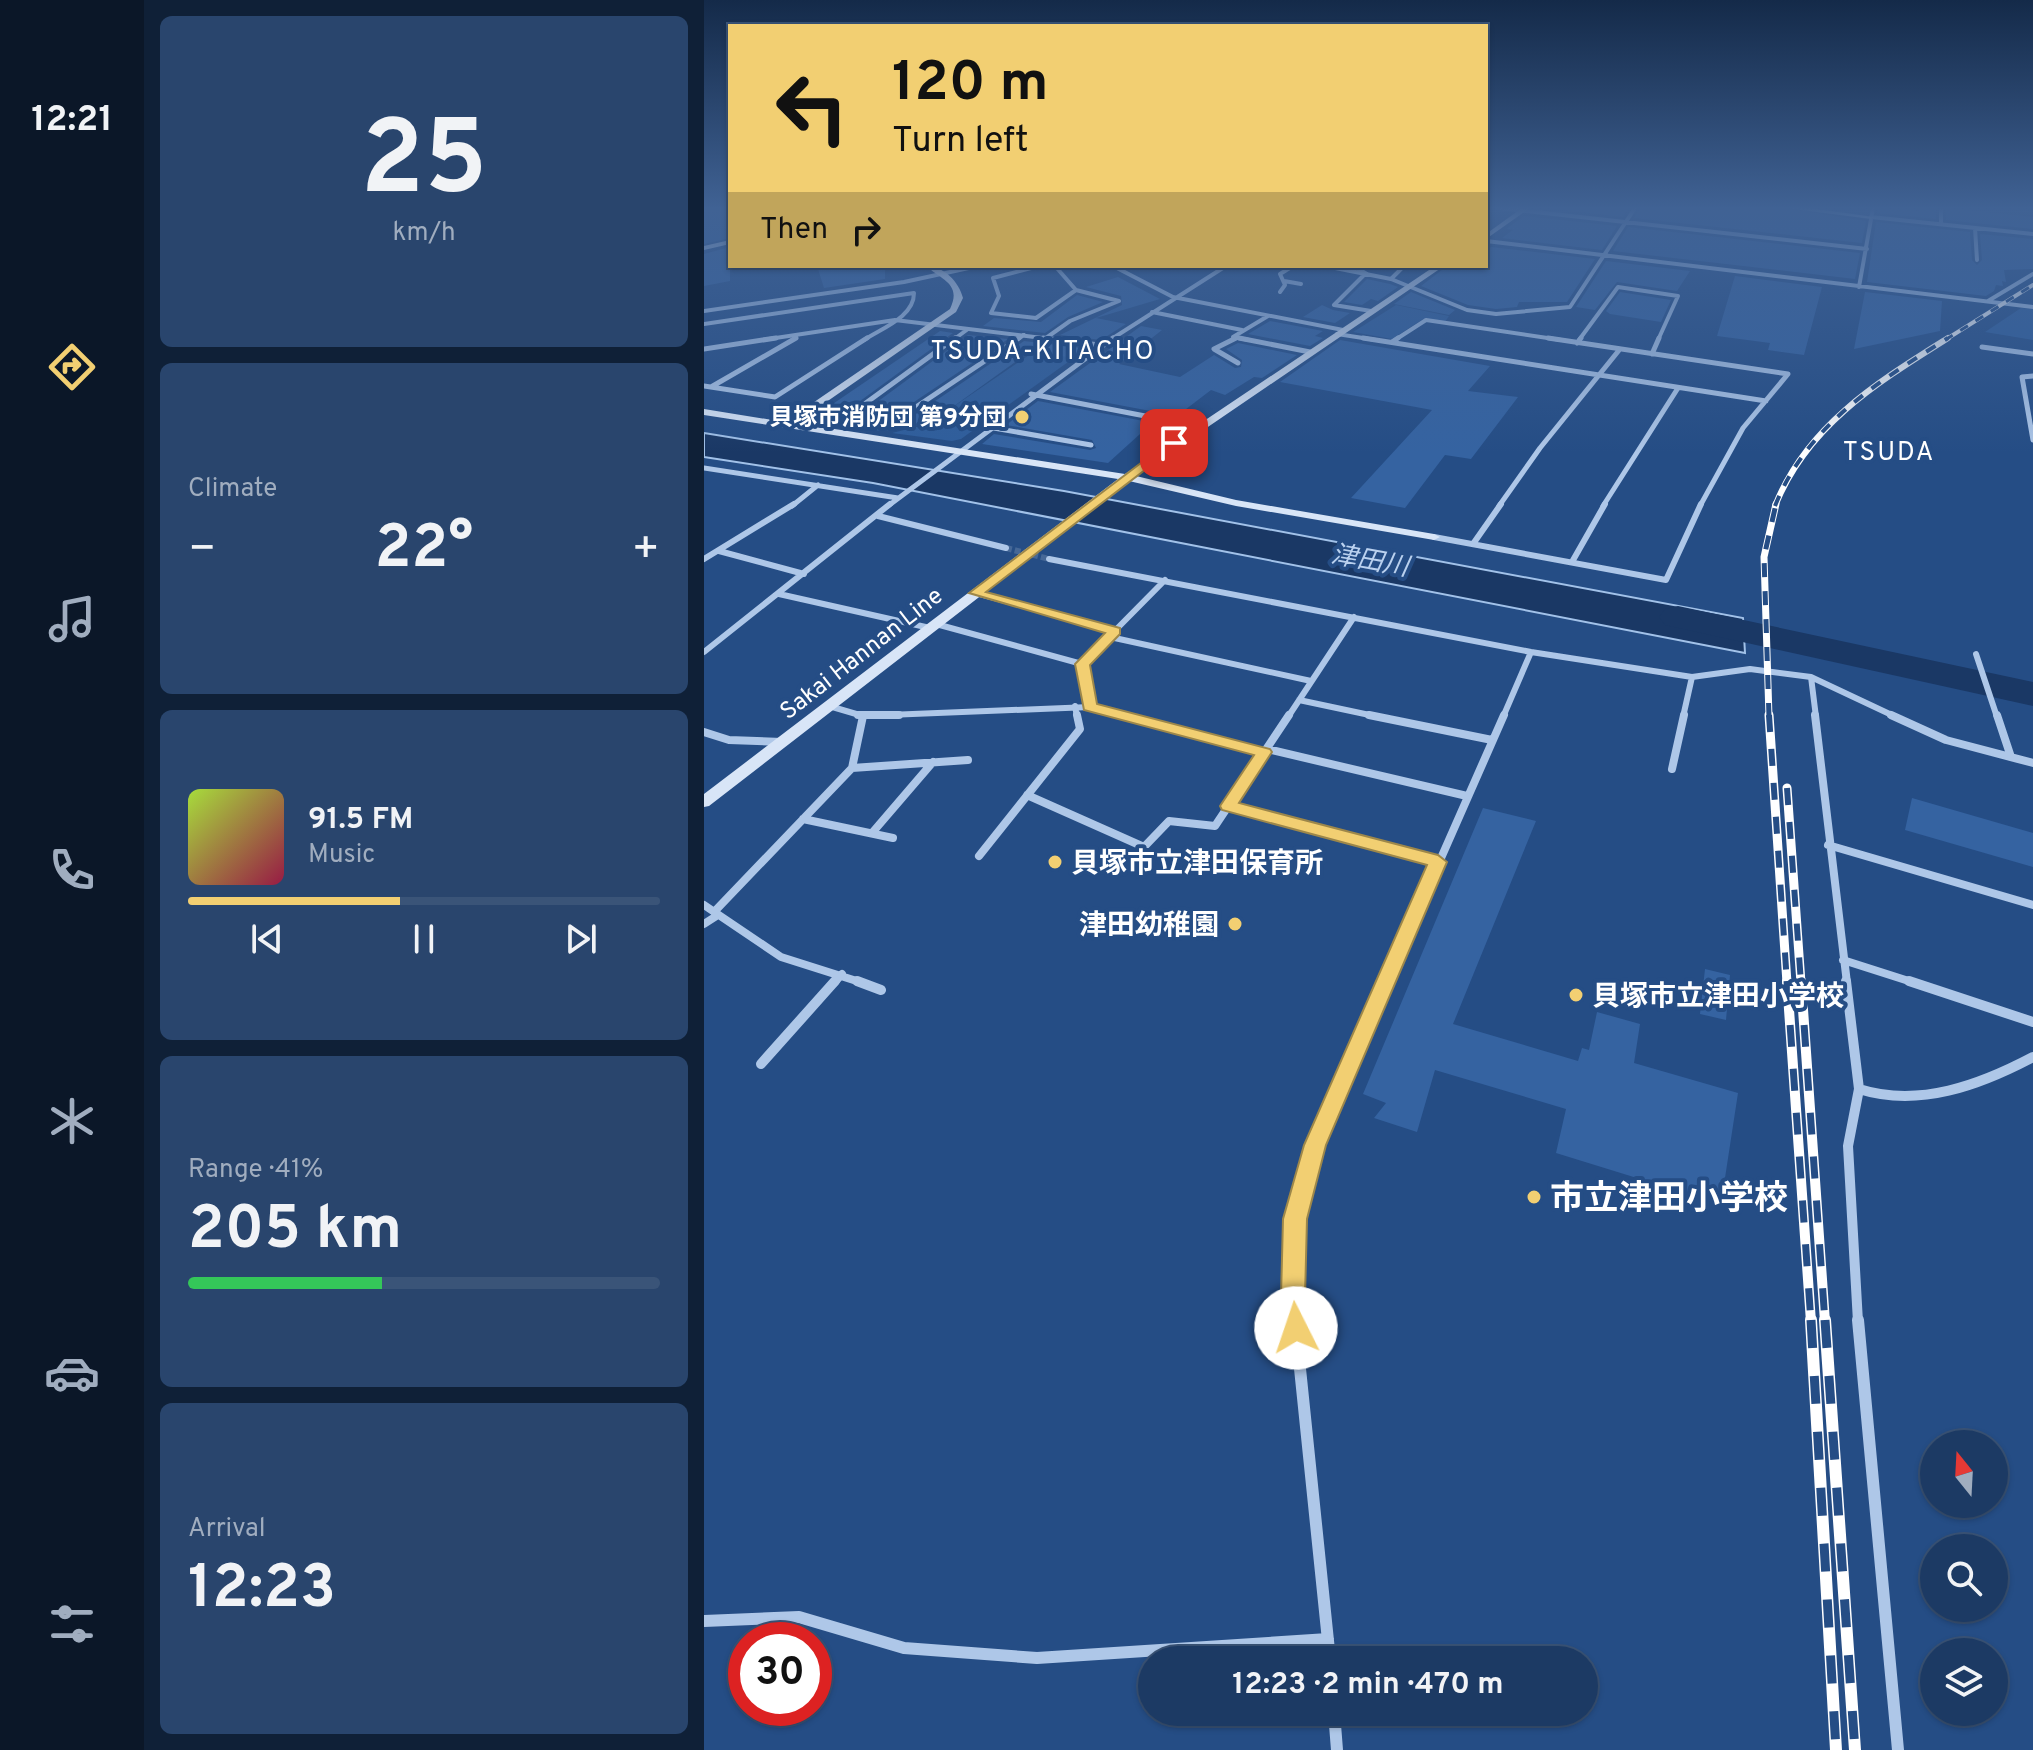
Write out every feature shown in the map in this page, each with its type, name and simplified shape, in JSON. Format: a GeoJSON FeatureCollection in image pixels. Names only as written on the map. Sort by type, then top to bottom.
{"type":"FeatureCollection","features":[{"type":"Feature","properties":{"kind":"street"},"geometry":{"type":"LineString","coordinates":[[704,311],[842,290]]}},
{"type":"Feature","properties":{"kind":"street"},"geometry":{"type":"LineString","coordinates":[[787,425],[936,325],[953,310],[959,298],[957,290]]}},
{"type":"Feature","properties":{"kind":"street"},"geometry":{"type":"LineString","coordinates":[[1000,290],[1000,300],[991,313],[1036,318],[1076,290],[1119,301],[1070,321],[1046,338]]}},
{"type":"Feature","properties":{"kind":"street"},"geometry":{"type":"LineString","coordinates":[[1159,290],[1173,297],[1392,342],[1766,401]]}},
{"type":"Feature","properties":{"kind":"street"},"geometry":{"type":"LineString","coordinates":[[704,652],[1031,394],[1186,290]]}},
{"type":"Feature","properties":{"kind":"street"},"geometry":{"type":"LineString","coordinates":[[1349,290],[1334,305],[1371,311]]}},
{"type":"Feature","properties":{"kind":"street","name":"Sakai Hannan Line"},"geometry":{"type":"LineString","coordinates":[[704,802],[1105,493],[1197,426],[1403,290]]}},
{"type":"Feature","properties":{"kind":"street"},"geometry":{"type":"LineString","coordinates":[[1414,290],[1467,310],[1496,314],[1570,307],[1582,290]]}},
{"type":"Feature","properties":{"kind":"street"},"geometry":{"type":"LineString","coordinates":[[1577,343],[1616,290]]}},
{"type":"Feature","properties":{"kind":"street"},"geometry":{"type":"LineString","coordinates":[[1636,290],[1678,296],[1652,354]]}},
{"type":"Feature","properties":{"kind":"street"},"geometry":{"type":"LineString","coordinates":[[1882,290],[2032,306]]}},
{"type":"Feature","properties":{"kind":"street"},"geometry":{"type":"LineString","coordinates":[[1988,302],[2008,290]]}},
{"type":"Feature","properties":{"kind":"street"},"geometry":{"type":"LineString","coordinates":[[704,324],[914,293],[914,303],[908,312],[775,397],[707,387]]}},
{"type":"Feature","properties":{"kind":"street"},"geometry":{"type":"LineString","coordinates":[[1152,312],[1242,330]]}},
{"type":"Feature","properties":{"kind":"street"},"geometry":{"type":"LineString","coordinates":[[1236,338],[1233,337],[1268,315]]}},
{"type":"Feature","properties":{"kind":"street"},"geometry":{"type":"LineString","coordinates":[[704,349],[895,320],[1100,345]]}},
{"type":"Feature","properties":{"kind":"street"},"geometry":{"type":"LineString","coordinates":[[704,412],[1127,477],[1236,503],[1666,580],[1707,490],[1743,428],[1788,374],[1426,320],[1392,342]]}},
{"type":"Feature","properties":{"kind":"street"},"geometry":{"type":"LineString","coordinates":[[968,329],[859,408],[862,412],[889,417],[910,411],[1024,335]]}},
{"type":"Feature","properties":{"kind":"street"},"geometry":{"type":"LineString","coordinates":[[707,387],[802,334]]}},
{"type":"Feature","properties":{"kind":"street"},"geometry":{"type":"LineString","coordinates":[[1238,363],[1214,349],[1236,338],[1310,352]]}},
{"type":"Feature","properties":{"kind":"street"},"geometry":{"type":"LineString","coordinates":[[1982,347],[2033,354]]}},
{"type":"Feature","properties":{"kind":"street"},"geometry":{"type":"LineString","coordinates":[[1473,544],[1620,349]]}},
{"type":"Feature","properties":{"kind":"street"},"geometry":{"type":"LineString","coordinates":[[2033,376],[2022,377],[2033,440]]}},
{"type":"Feature","properties":{"kind":"street"},"geometry":{"type":"LineString","coordinates":[[1572,562],[1617,482],[1678,388]]}},
{"type":"Feature","properties":{"kind":"street"},"geometry":{"type":"LineString","coordinates":[[1031,394],[1197,426]]}},
{"type":"Feature","properties":{"kind":"street"},"geometry":{"type":"LineString","coordinates":[[988,427],[1091,445]]}},
{"type":"Feature","properties":{"kind":"street"},"geometry":{"type":"LineString","coordinates":[[704,468],[899,497]]}},
{"type":"Feature","properties":{"kind":"street"},"geometry":{"type":"LineString","coordinates":[[704,559],[786,511],[818,485]]}},
{"type":"Feature","properties":{"kind":"street"},"geometry":{"type":"LineString","coordinates":[[878,516],[1006,548]]}},
{"type":"Feature","properties":{"kind":"street"},"geometry":{"type":"LineString","coordinates":[[719,551],[804,574]]}},
{"type":"Feature","properties":{"kind":"street"},"geometry":{"type":"LineString","coordinates":[[1049,559],[1531,652],[1692,677],[1750,669],[1811,677],[1946,740],[2033,763]]}},
{"type":"Feature","properties":{"kind":"street"},"geometry":{"type":"LineString","coordinates":[[1082,664],[1165,580]]}},
{"type":"Feature","properties":{"kind":"street"},"geometry":{"type":"LineString","coordinates":[[976,593],[1113,634],[1311,681]]}},
{"type":"Feature","properties":{"kind":"street"},"geometry":{"type":"LineString","coordinates":[[779,594],[933,626],[1082,664]]}},
{"type":"Feature","properties":{"kind":"street"},"geometry":{"type":"LineString","coordinates":[[1027,795],[1144,847],[1169,821],[1215,826],[1354,617]]}},
{"type":"Feature","properties":{"kind":"street"},"geometry":{"type":"LineString","coordinates":[[1329,1646],[1293,1297],[1295,1219],[1315,1145],[1531,652]]}},
{"type":"Feature","properties":{"kind":"street"},"geometry":{"type":"LineString","coordinates":[[1976,654],[2011,757]]}},
{"type":"Feature","properties":{"kind":"street"},"geometry":{"type":"LineString","coordinates":[[1082,664],[1090,707]]}},
{"type":"Feature","properties":{"kind":"street"},"geometry":{"type":"LineString","coordinates":[[1672,769],[1692,677]]}},
{"type":"Feature","properties":{"kind":"street"},"geometry":{"type":"LineString","coordinates":[[1811,677],[1828,845],[1859,1089],[1848,1146],[1850,1193],[1859,1337],[1898,1750]]}},
{"type":"Feature","properties":{"kind":"street"},"geometry":{"type":"LineString","coordinates":[[1299,700],[1492,740]]}},
{"type":"Feature","properties":{"kind":"street"},"geometry":{"type":"LineString","coordinates":[[829,706],[863,716],[1090,707],[1467,796]]}},
{"type":"Feature","properties":{"kind":"street"},"geometry":{"type":"LineString","coordinates":[[979,856],[1080,729],[1075,706]]}},
{"type":"Feature","properties":{"kind":"street"},"geometry":{"type":"LineString","coordinates":[[704,924],[852,768],[863,716]]}},
{"type":"Feature","properties":{"kind":"street"},"geometry":{"type":"LineString","coordinates":[[704,732],[729,740],[782,742]]}},
{"type":"Feature","properties":{"kind":"street"},"geometry":{"type":"LineString","coordinates":[[852,768],[968,760]]}},
{"type":"Feature","properties":{"kind":"street"},"geometry":{"type":"LineString","coordinates":[[872,833],[933,762]]}},
{"type":"Feature","properties":{"kind":"street"},"geometry":{"type":"LineString","coordinates":[[1228,806],[1438,862]]}},
{"type":"Feature","properties":{"kind":"street"},"geometry":{"type":"LineString","coordinates":[[803,819],[893,838]]}},
{"type":"Feature","properties":{"kind":"street"},"geometry":{"type":"LineString","coordinates":[[1828,845],[2033,905]]}},
{"type":"Feature","properties":{"kind":"street"},"geometry":{"type":"LineString","coordinates":[[704,905],[756,943],[784,958],[842,974],[881,990]]}},
{"type":"Feature","properties":{"kind":"street"},"geometry":{"type":"LineString","coordinates":[[1843,960],[2033,1022]]}},
{"type":"Feature","properties":{"kind":"street"},"geometry":{"type":"LineString","coordinates":[[761,1064],[842,974]]}},
{"type":"Feature","properties":{"kind":"street"},"geometry":{"type":"LineString","coordinates":[[1859,1089],[1889,1097],[1928,1094],[2004,1073],[2033,1057]]}},
{"type":"Feature","properties":{"kind":"street"},"geometry":{"type":"LineString","coordinates":[[704,1621],[799,1617],[904,1648],[1037,1658],[1328,1639]]}},
{"type":"Feature","properties":{"kind":"street"},"geometry":{"type":"LineString","coordinates":[[1335,1726],[1337,1750]]}},
{"type":"Feature","properties":{"kind":"shaded area"},"geometry":{"type":"Polygon","coordinates":[[[1396,305],[1449,316],[1445,322],[1423,319],[1392,339],[1353,332],[1396,305]]]}},
{"type":"Feature","properties":{"kind":"shaded area"},"geometry":{"type":"Polygon","coordinates":[[[2021,308],[2033,309],[2033,340],[1985,332],[2021,308]]]}},
{"type":"Feature","properties":{"kind":"shaded area"},"geometry":{"type":"Polygon","coordinates":[[[1035,351],[1075,357],[961,439],[952,441],[892,433],[928,424],[1035,351]]]}},
{"type":"Feature","properties":{"kind":"water"},"geometry":{"type":"Polygon","coordinates":[[[704,433],[1064,491],[1743,618],[1745,653],[873,483],[704,457],[704,433]]]}},
{"type":"Feature","properties":{"kind":"building"},"geometry":{"type":"Polygon","coordinates":[[[1096,290],[1142,290],[1160,299],[1096,318],[1126,324],[1101,340],[1060,335],[1122,305],[1121,296],[1096,290]]]}},
{"type":"Feature","properties":{"kind":"building"},"geometry":{"type":"Polygon","coordinates":[[[1356,290],[1394,290],[1378,301],[1371,299],[1362,305],[1344,302],[1356,290]]]}},
{"type":"Feature","properties":{"kind":"building"},"geometry":{"type":"Polygon","coordinates":[[[1430,290],[1575,290],[1567,302],[1519,302],[1517,307],[1496,309],[1468,305],[1430,290]]]}},
{"type":"Feature","properties":{"kind":"building"},"geometry":{"type":"Polygon","coordinates":[[[1587,290],[1611,290],[1595,310],[1576,307],[1587,290]]]}},
{"type":"Feature","properties":{"kind":"building"},"geometry":{"type":"Polygon","coordinates":[[[1731,290],[1821,290],[1804,355],[1768,350],[1770,343],[1717,336],[1731,290]]]}},
{"type":"Feature","properties":{"kind":"building"},"geometry":{"type":"Polygon","coordinates":[[[1932,290],[1994,290],[1986,296],[1932,290]]]}},
{"type":"Feature","properties":{"kind":"building"},"geometry":{"type":"Polygon","coordinates":[[[1411,292],[1455,310],[1449,315],[1394,304],[1411,292]]]}},
{"type":"Feature","properties":{"kind":"building"},"geometry":{"type":"Polygon","coordinates":[[[1620,292],[1671,300],[1661,322],[1610,314],[1606,311],[1620,292]]]}},
{"type":"Feature","properties":{"kind":"building"},"geometry":{"type":"Polygon","coordinates":[[[1865,292],[1942,301],[1940,331],[1854,349],[1865,292]]]}},
{"type":"Feature","properties":{"kind":"building"},"geometry":{"type":"Polygon","coordinates":[[[1077,295],[1103,302],[1068,317],[1045,333],[983,326],[994,318],[1041,322],[1077,295]]]}},
{"type":"Feature","properties":{"kind":"building"},"geometry":{"type":"Polygon","coordinates":[[[1322,305],[1350,313],[1335,323],[1303,317],[1322,305]]]}},
{"type":"Feature","properties":{"kind":"building"},"geometry":{"type":"Polygon","coordinates":[[[1270,321],[1323,331],[1315,336],[1323,338],[1310,346],[1248,334],[1270,321]]]}},
{"type":"Feature","properties":{"kind":"building"},"geometry":{"type":"Polygon","coordinates":[[[1141,326],[1162,330],[1119,364],[1180,377],[1214,355],[1235,368],[1241,367],[1242,360],[1226,349],[1238,343],[1297,355],[1262,378],[1254,377],[1225,395],[1211,390],[1177,416],[1050,392],[1141,326]]]}},
{"type":"Feature","properties":{"kind":"building"},"geometry":{"type":"Polygon","coordinates":[[[940,331],[953,333],[856,404],[854,409],[858,415],[889,422],[913,416],[1024,341],[1089,349],[1077,358],[1029,352],[929,424],[882,431],[814,420],[823,414],[818,414],[940,331]]]}},
{"type":"Feature","properties":{"kind":"building"},"geometry":{"type":"Polygon","coordinates":[[[968,335],[1008,339],[908,406],[889,411],[869,408],[968,335]]]}},
{"type":"Feature","properties":{"kind":"building"},"geometry":{"type":"Polygon","coordinates":[[[1340,340],[1490,366],[1468,391],[1518,397],[1471,459],[1445,455],[1405,508],[1351,498],[1432,410],[1280,382],[1340,340]]]}},
{"type":"Feature","properties":{"kind":"building"},"geometry":{"type":"Polygon","coordinates":[[[1038,401],[1165,425],[1150,437],[1140,434],[1108,463],[982,444],[994,434],[1090,450],[1096,448],[1092,440],[1006,425],[1038,401]]]}},
{"type":"Feature","properties":{"kind":"building"},"geometry":{"type":"Polygon","coordinates":[[[1912,798],[2033,833],[2033,867],[1905,830],[1912,798]]]}},
{"type":"Feature","properties":{"kind":"building"},"geometry":{"type":"Polygon","coordinates":[[[1483,808],[1536,821],[1453,1024],[1578,1061],[1582,1048],[1589,1050],[1597,1012],[1640,1024],[1634,1063],[1738,1093],[1721,1204],[1556,1153],[1566,1109],[1435,1070],[1417,1132],[1374,1118],[1386,1103],[1363,1094],[1483,808]]]}},
{"type":"Feature","properties":{"kind":"building"},"geometry":{"type":"Polygon","coordinates":[[[1705,969],[1730,975],[1726,1020],[1700,1014],[1705,969]]]}},
{"type":"Feature","properties":{"kind":"waterway","name":"津田川"},"geometry":{"type":"LineString","coordinates":[[1678,617],[2033,694]]}},
{"type":"Feature","properties":{"kind":"tunnel"},"geometry":{"type":"LineString","coordinates":[[1006,548],[1049,559]]}},
{"type":"Feature","properties":{"kind":"railway"},"geometry":{"type":"LineString","coordinates":[[1945,340],[2026,290]]}},
{"type":"Feature","properties":{"kind":"railway"},"geometry":{"type":"LineString","coordinates":[[1775,506],[1789,477],[1825,429],[1871,389],[1948,338]]}},
{"type":"Feature","properties":{"kind":"railway"},"geometry":{"type":"LineString","coordinates":[[1769,717],[1764,557],[1776,504]]}},
{"type":"Feature","properties":{"kind":"railway"},"geometry":{"type":"LineString","coordinates":[[1769,715],[1787,983]]}},
{"type":"Feature","properties":{"kind":"railway"},"geometry":{"type":"LineString","coordinates":[[1787,788],[1801,983]]}},
{"type":"Feature","properties":{"kind":"railway"},"geometry":{"type":"LineString","coordinates":[[1787,981],[1811,1322]]}},
{"type":"Feature","properties":{"kind":"railway"},"geometry":{"type":"LineString","coordinates":[[1801,981],[1825,1322]]}},
{"type":"Feature","properties":{"kind":"railway"},"geometry":{"type":"LineString","coordinates":[[1811,1320],[1836,1750]]}},
{"type":"Feature","properties":{"kind":"railway"},"geometry":{"type":"LineString","coordinates":[[1825,1320],[1855,1750]]}},
{"type":"Feature","properties":{"kind":"place","name":"貝塚市消防団 第9分団"},"geometry":{"type":"Point","coordinates":[1022,417]}},
{"type":"Feature","properties":{"kind":"place","name":"貝塚市立津田保育所"},"geometry":{"type":"Point","coordinates":[1055,862]}},
{"type":"Feature","properties":{"kind":"place","name":"津田幼稚園"},"geometry":{"type":"Point","coordinates":[1235,924]}},
{"type":"Feature","properties":{"kind":"place","name":"貝塚市立津田小学校"},"geometry":{"type":"Point","coordinates":[1576,995]}},
{"type":"Feature","properties":{"kind":"place","name":"市立津田小学校"},"geometry":{"type":"Point","coordinates":[1534,1197]}},
{"type":"Feature","properties":{"kind":"district","name":"TSUDA-KITACHO"},"geometry":{"type":"Point","coordinates":[1043,350]}},
{"type":"Feature","properties":{"kind":"district","name":"TSUDA"},"geometry":{"type":"Point","coordinates":[1889,451]}},
{"type":"Feature","properties":{"kind":"route"},"geometry":{"type":"LineString","coordinates":[[1174,443],[976,593],[1115,631],[1082,664],[1090,707],[1264,752],[1228,806],[1438,862],[1315,1145],[1295,1219],[1293,1297],[1296,1328]]}}]}
